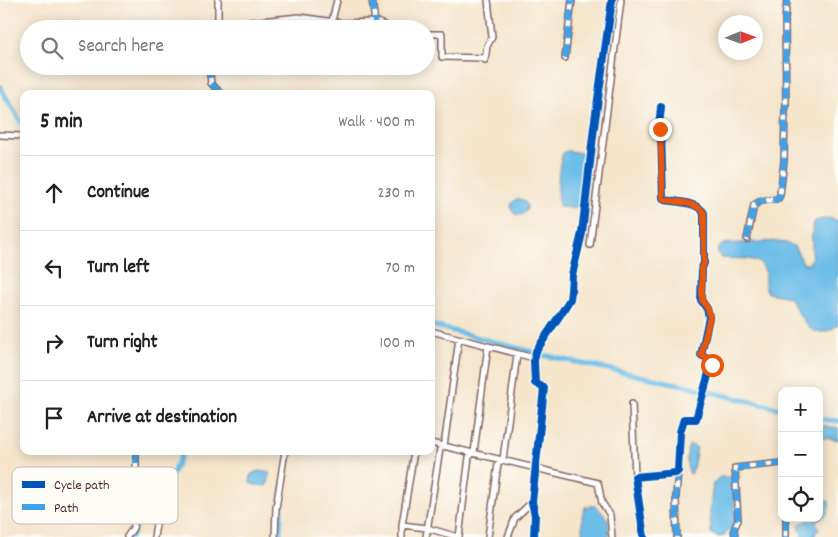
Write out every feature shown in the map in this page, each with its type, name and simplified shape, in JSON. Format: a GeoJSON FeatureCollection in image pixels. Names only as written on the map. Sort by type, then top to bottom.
{"type":"FeatureCollection","features":[{"type":"Feature","properties":{"kind":"street"},"geometry":{"type":"LineString","coordinates":[[218,0],[218,20]]}},
{"type":"Feature","properties":{"kind":"street"},"geometry":{"type":"LineString","coordinates":[[332,20],[337,0]]}},
{"type":"Feature","properties":{"kind":"street"},"geometry":{"type":"LineString","coordinates":[[372,0],[375,20]]}},
{"type":"Feature","properties":{"kind":"street"},"geometry":{"type":"LineString","coordinates":[[435,34],[442,34],[442,57],[485,59],[487,46],[492,37],[488,0]]}},
{"type":"Feature","properties":{"kind":"street"},"geometry":{"type":"LineString","coordinates":[[565,58],[572,0]]}},
{"type":"Feature","properties":{"kind":"street"},"geometry":{"type":"LineString","coordinates":[[534,537],[535,516],[532,502],[544,388],[535,383],[534,358],[536,351],[567,304],[571,291],[572,275],[582,233],[594,127],[612,0]]}},
{"type":"Feature","properties":{"kind":"street"},"geometry":{"type":"LineString","coordinates":[[590,245],[621,0]]}},
{"type":"Feature","properties":{"kind":"street"},"geometry":{"type":"LineString","coordinates":[[747,239],[754,205],[761,201],[778,199],[780,195],[784,161],[784,111],[786,107],[785,19],[787,0]]}},
{"type":"Feature","properties":{"kind":"street"},"geometry":{"type":"LineString","coordinates":[[265,20],[292,17],[310,17],[326,20]]}},
{"type":"Feature","properties":{"kind":"street"},"geometry":{"type":"LineString","coordinates":[[210,75],[211,82],[218,90]]}},
{"type":"Feature","properties":{"kind":"street"},"geometry":{"type":"LineString","coordinates":[[661,107],[659,126],[661,131],[663,198],[665,200],[679,200],[699,207],[704,213],[702,300],[708,309],[710,317],[701,355],[712,360],[697,417],[695,420],[684,420],[681,427],[676,496],[677,537]]}},
{"type":"Feature","properties":{"kind":"street"},"geometry":{"type":"LineString","coordinates":[[0,135],[20,136]]}},
{"type":"Feature","properties":{"kind":"street"},"geometry":{"type":"LineString","coordinates":[[435,332],[534,358]]}},
{"type":"Feature","properties":{"kind":"street"},"geometry":{"type":"LineString","coordinates":[[426,537],[440,449],[444,446],[458,339]]}},
{"type":"Feature","properties":{"kind":"street"},"geometry":{"type":"LineString","coordinates":[[402,525],[427,528],[458,537],[469,457],[474,452],[488,346]]}},
{"type":"Feature","properties":{"kind":"street"},"geometry":{"type":"LineString","coordinates":[[488,537],[498,464],[503,459],[517,355]]}},
{"type":"Feature","properties":{"kind":"street"},"geometry":{"type":"LineString","coordinates":[[632,404],[635,477],[644,537]]}},
{"type":"Feature","properties":{"kind":"street"},"geometry":{"type":"LineString","coordinates":[[435,444],[599,483],[602,503],[610,515],[612,537]]}},
{"type":"Feature","properties":{"kind":"street"},"geometry":{"type":"LineString","coordinates":[[275,537],[276,508],[284,455]]}},
{"type":"Feature","properties":{"kind":"street"},"geometry":{"type":"LineString","coordinates":[[402,537],[402,525],[413,455]]}},
{"type":"Feature","properties":{"kind":"street"},"geometry":{"type":"LineString","coordinates":[[735,537],[734,530],[738,520],[735,468],[778,463]]}},
{"type":"Feature","properties":{"kind":"street"},"geometry":{"type":"LineString","coordinates":[[635,477],[676,473],[678,471]]}},
{"type":"Feature","properties":{"kind":"street"},"geometry":{"type":"LineString","coordinates":[[508,537],[515,518],[532,502]]}},
{"type":"Feature","properties":{"kind":"street"},"geometry":{"type":"LineString","coordinates":[[786,522],[786,537]]}},
{"type":"Feature","properties":{"kind":"street"},"geometry":{"type":"LineString","coordinates":[[127,537],[134,524]]}},
{"type":"Feature","properties":{"kind":"street"},"geometry":{"type":"LineString","coordinates":[[154,537],[156,524]]}},
{"type":"Feature","properties":{"kind":"water"},"geometry":{"type":"Polygon","coordinates":[[[564,152],[588,154],[583,203],[574,208],[560,207],[558,196],[560,163],[564,152]]]}},
{"type":"Feature","properties":{"kind":"water"},"geometry":{"type":"Polygon","coordinates":[[[519,199],[525,201],[527,207],[525,213],[519,215],[513,213],[511,207],[513,201],[519,199]]]}},
{"type":"Feature","properties":{"kind":"water"},"geometry":{"type":"Polygon","coordinates":[[[828,218],[838,221],[838,325],[828,331],[813,331],[803,320],[789,297],[768,293],[765,286],[765,273],[760,263],[748,259],[722,258],[718,253],[718,248],[723,244],[780,241],[794,246],[804,264],[809,264],[812,254],[812,231],[815,221],[828,218]]]}},
{"type":"Feature","properties":{"kind":"water"},"geometry":{"type":"Polygon","coordinates":[[[823,426],[838,428],[838,440],[823,439],[823,426]]]}},
{"type":"Feature","properties":{"kind":"water"},"geometry":{"type":"Polygon","coordinates":[[[689,445],[697,448],[692,473],[690,474],[687,460],[689,445]]]}},
{"type":"Feature","properties":{"kind":"water"},"geometry":{"type":"Polygon","coordinates":[[[258,471],[269,472],[267,486],[250,483],[251,474],[258,471]]]}},
{"type":"Feature","properties":{"kind":"water"},"geometry":{"type":"Polygon","coordinates":[[[720,477],[733,477],[736,523],[723,536],[717,537],[711,533],[710,510],[713,483],[720,477]]]}},
{"type":"Feature","properties":{"kind":"water"},"geometry":{"type":"Polygon","coordinates":[[[823,500],[829,501],[829,507],[824,517],[823,500]]]}},
{"type":"Feature","properties":{"kind":"water"},"geometry":{"type":"Polygon","coordinates":[[[596,506],[608,519],[609,537],[582,537],[583,510],[585,507],[596,506]]]}},
{"type":"Feature","properties":{"kind":"water"},"geometry":{"type":"Polygon","coordinates":[[[816,522],[819,530],[815,533],[815,537],[803,537],[799,526],[801,523],[816,522]]]}},
{"type":"Feature","properties":{"kind":"waterway"},"geometry":{"type":"LineString","coordinates":[[0,87],[20,120]]}},
{"type":"Feature","properties":{"kind":"waterway"},"geometry":{"type":"LineString","coordinates":[[435,326],[532,352]]}},
{"type":"Feature","properties":{"kind":"waterway"},"geometry":{"type":"LineString","coordinates":[[538,354],[701,389]]}},
{"type":"Feature","properties":{"kind":"waterway"},"geometry":{"type":"LineString","coordinates":[[706,391],[778,408]]}},
{"type":"Feature","properties":{"kind":"waterway"},"geometry":{"type":"LineString","coordinates":[[823,419],[838,421]]}},
{"type":"Feature","properties":{"kind":"waterway"},"geometry":{"type":"LineString","coordinates":[[176,467],[181,455]]}},
{"type":"Feature","properties":{"kind":"waterway"},"geometry":{"type":"LineString","coordinates":[[280,537],[282,493],[289,455]]}},
{"type":"Feature","properties":{"kind":"waterway"},"geometry":{"type":"LineString","coordinates":[[131,537],[137,524]]}},
{"type":"Feature","properties":{"kind":"marked path"},"geometry":{"type":"LineString","coordinates":[[372,0],[375,20]]}},
{"type":"Feature","properties":{"kind":"marked path"},"geometry":{"type":"LineString","coordinates":[[565,58],[572,0]]}},
{"type":"Feature","properties":{"kind":"marked path"},"geometry":{"type":"LineString","coordinates":[[747,239],[754,205],[761,201],[778,199],[780,195],[784,161],[786,107],[785,19],[787,0]]}},
{"type":"Feature","properties":{"kind":"marked path"},"geometry":{"type":"LineString","coordinates":[[210,75],[211,83],[217,90]]}},
{"type":"Feature","properties":{"kind":"marked path"},"geometry":{"type":"LineString","coordinates":[[136,455],[136,467]]}},
{"type":"Feature","properties":{"kind":"marked path"},"geometry":{"type":"LineString","coordinates":[[735,537],[734,529],[738,520],[735,468],[778,463]]}},
{"type":"Feature","properties":{"kind":"marked path"},"geometry":{"type":"LineString","coordinates":[[677,537],[676,496],[678,471]]}},
{"type":"Feature","properties":{"kind":"marked path"},"geometry":{"type":"LineString","coordinates":[[786,522],[786,537]]}},
{"type":"Feature","properties":{"kind":"cycle path"},"geometry":{"type":"LineString","coordinates":[[534,537],[535,515],[532,502],[544,388],[535,383],[534,361],[536,351],[570,299],[572,275],[582,233],[594,127],[612,0]]}},
{"type":"Feature","properties":{"kind":"cycle path"},"geometry":{"type":"LineString","coordinates":[[644,537],[635,477],[676,473],[678,471],[680,432],[684,419],[696,419],[712,362],[712,360],[701,355],[709,317],[707,309],[701,300],[702,268],[704,263],[704,213],[701,209],[692,205],[663,198],[661,131],[659,126],[661,107]]}},
{"type":"Feature","properties":{"kind":"route"},"geometry":{"type":"LineString","coordinates":[[660,129],[663,198],[668,201],[679,200],[694,205],[701,208],[704,213],[702,300],[708,309],[710,317],[701,355],[712,360],[712,365]]}}]}
